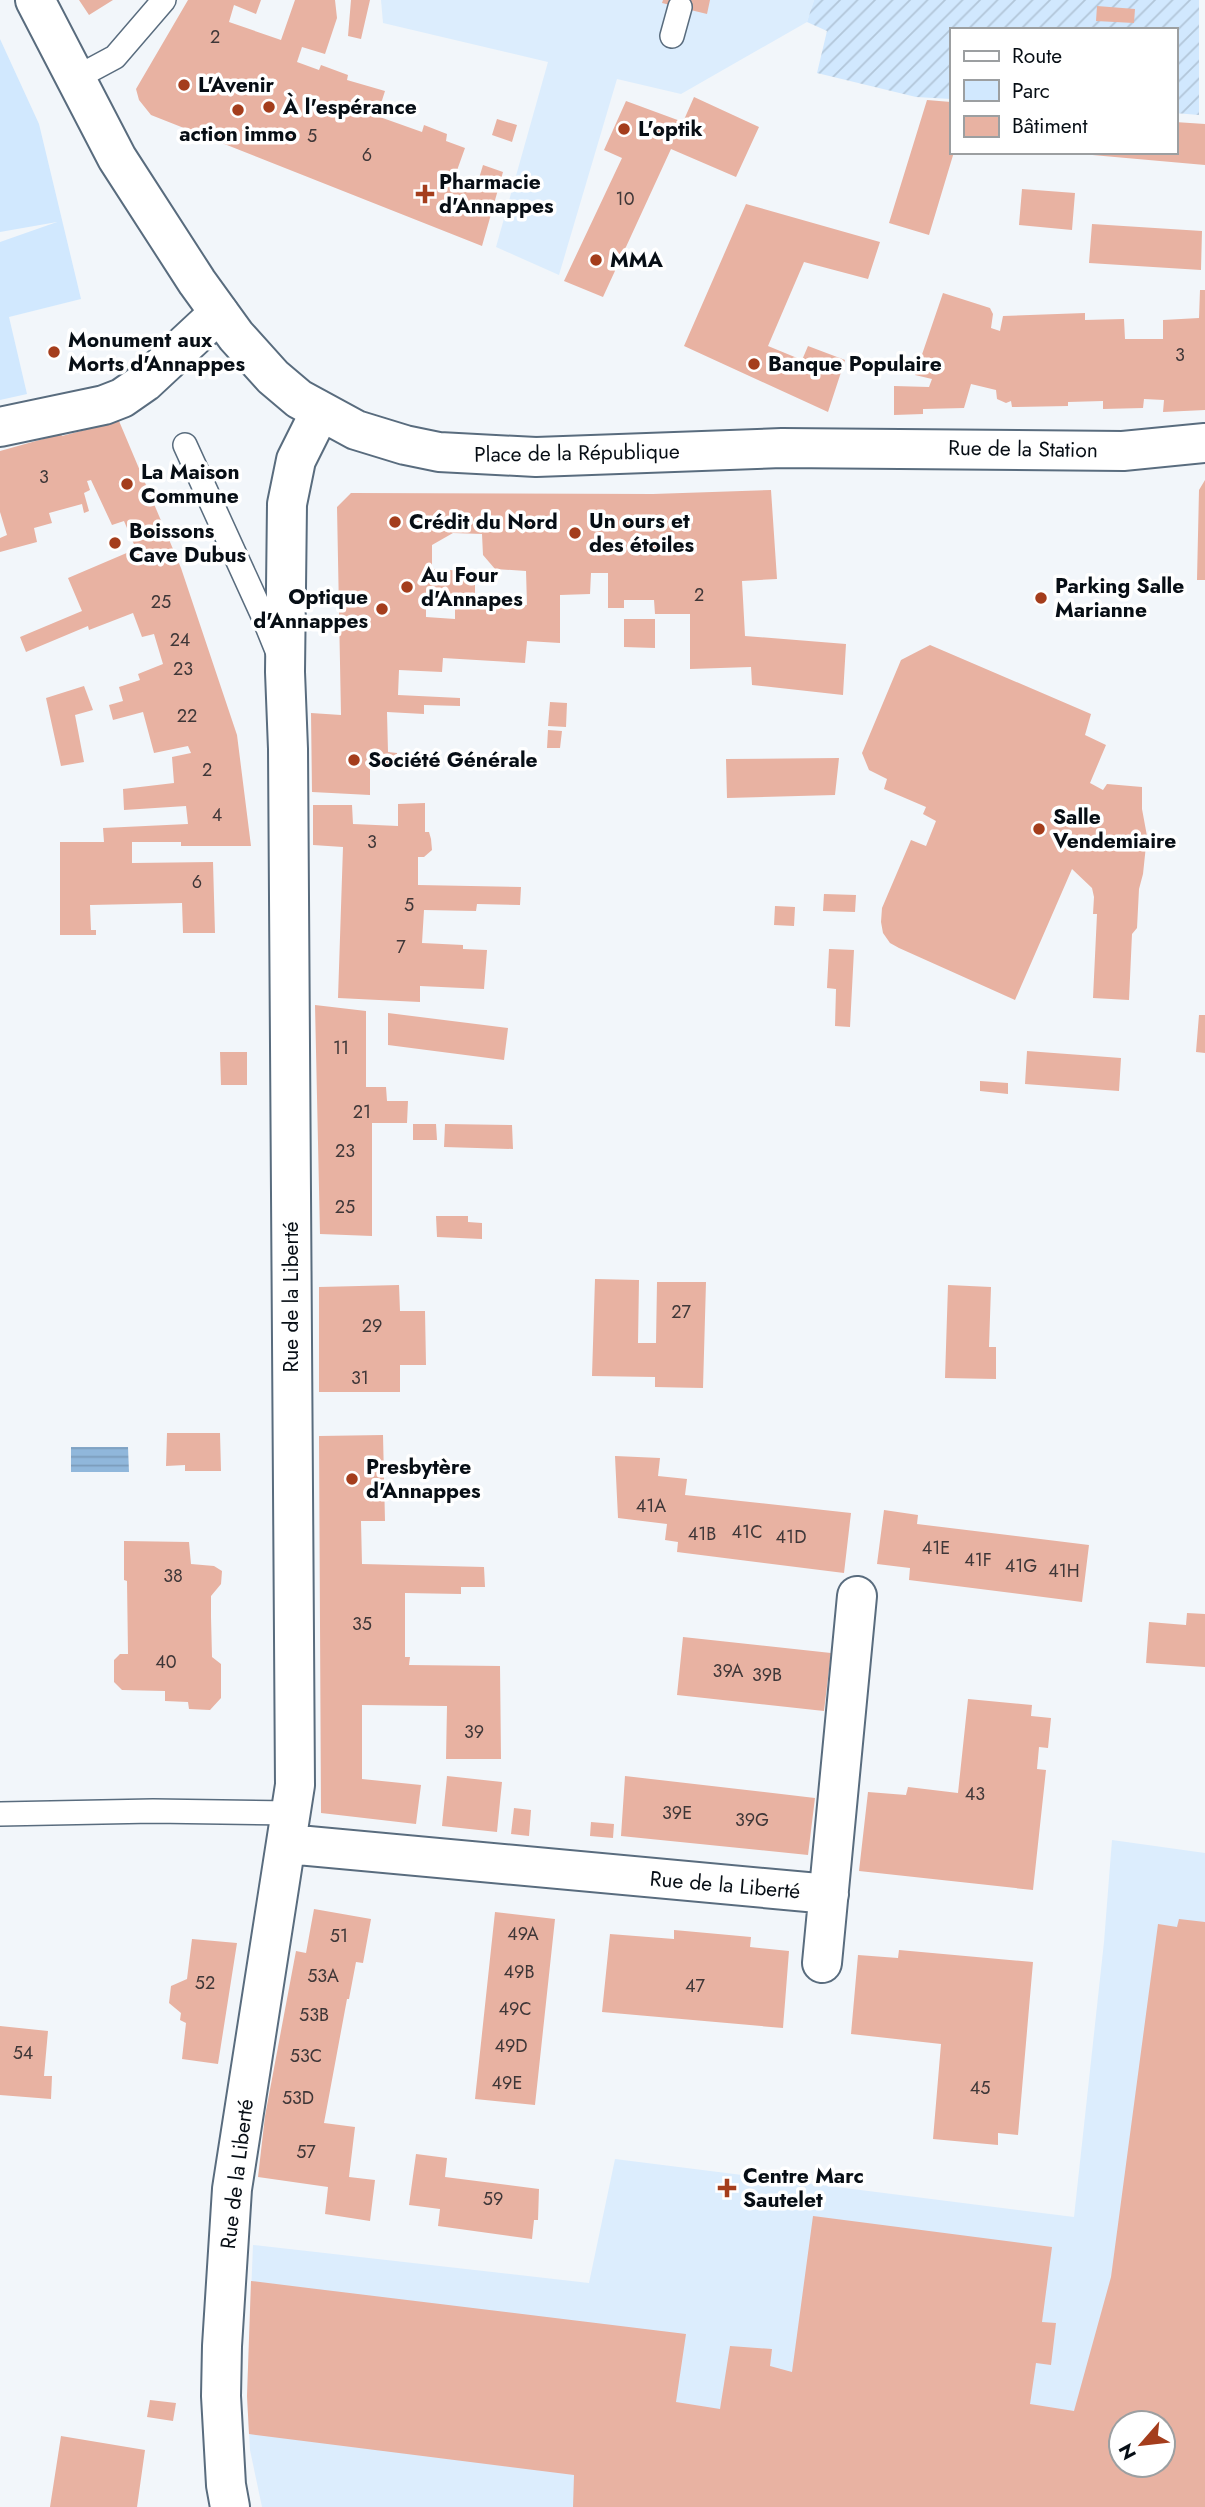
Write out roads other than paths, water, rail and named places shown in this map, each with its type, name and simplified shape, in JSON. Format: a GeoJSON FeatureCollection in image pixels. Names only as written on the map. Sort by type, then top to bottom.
{"type":"FeatureCollection","features":[{"type":"Feature","properties":{"kind":"street","name":"Place de la République"},"geometry":{"type":"LineString","coordinates":[[35,0],[117,158],[219,313],[236,337],[273,377],[299,399],[320,412],[381,439],[439,452],[472,455],[536,457],[782,448],[841,449]]}},
{"type":"Feature","properties":{"kind":"street"},"geometry":{"type":"LineString","coordinates":[[0,427],[104,405],[122,398],[145,382],[219,313]]}},
{"type":"Feature","properties":{"kind":"street"},"geometry":{"type":"LineString","coordinates":[[285,672],[287,504],[296,460],[320,412]]}},
{"type":"Feature","properties":{"kind":"street","name":"Rue de la Station"},"geometry":{"type":"LineString","coordinates":[[841,449],[1123,451],[1205,443]]}},
{"type":"Feature","properties":{"kind":"street","name":"Rue de la Liberté"},"geometry":{"type":"LineString","coordinates":[[230,2507],[226,2485],[221,2396],[232,2189],[289,1829],[295,1772],[288,749],[285,672]]}},
{"type":"Feature","properties":{"kind":"street","name":"Rue de la Liberté"},"geometry":{"type":"LineString","coordinates":[[822,1963],[857,1596]]}},
{"type":"Feature","properties":{"kind":"street","name":"Rue de la Liberté"},"geometry":{"type":"LineString","coordinates":[[289,1829],[829,1894]]}},
{"type":"Feature","properties":{"kind":"lane"},"geometry":{"type":"LineString","coordinates":[[75,79],[115,57],[164,0]]}},
{"type":"Feature","properties":{"kind":"lane"},"geometry":{"type":"LineString","coordinates":[[672,37],[680,7]]}},
{"type":"Feature","properties":{"kind":"lane"},"geometry":{"type":"LineString","coordinates":[[185,444],[263,616],[285,672]]}},
{"type":"Feature","properties":{"kind":"lane"},"geometry":{"type":"LineString","coordinates":[[0,1814],[153,1811],[289,1829]]}},
{"type":"Feature","properties":{"kind":"water"},"geometry":{"type":"Polygon","coordinates":[[[71,1447],[128,1447],[129,1472],[71,1472],[71,1447]]]}},
{"type":"Feature","properties":{"kind":"place","name":"L'Avenir"},"geometry":{"type":"Point","coordinates":[184,85]}},
{"type":"Feature","properties":{"kind":"place","name":"À l'espérance"},"geometry":{"type":"Point","coordinates":[269,107]}},
{"type":"Feature","properties":{"kind":"place","name":"action immo"},"geometry":{"type":"Point","coordinates":[238,110]}},
{"type":"Feature","properties":{"kind":"place","name":"L'optik"},"geometry":{"type":"Point","coordinates":[624,129]}},
{"type":"Feature","properties":{"kind":"place","name":"Pharmacie d'Annappes"},"geometry":{"type":"Point","coordinates":[425,194]}},
{"type":"Feature","properties":{"kind":"place","name":"MMA"},"geometry":{"type":"Point","coordinates":[596,260]}},
{"type":"Feature","properties":{"kind":"place","name":"Monument aux Morts d'Annappes"},"geometry":{"type":"Point","coordinates":[54,352]}},
{"type":"Feature","properties":{"kind":"place","name":"Banque Populaire"},"geometry":{"type":"Point","coordinates":[754,364]}},
{"type":"Feature","properties":{"kind":"place","name":"La Maison Commune"},"geometry":{"type":"Point","coordinates":[127,484]}},
{"type":"Feature","properties":{"kind":"place","name":"Crédit du Nord"},"geometry":{"type":"Point","coordinates":[395,522]}},
{"type":"Feature","properties":{"kind":"place","name":"Un ours et des étoiles"},"geometry":{"type":"Point","coordinates":[575,533]}},
{"type":"Feature","properties":{"kind":"place","name":"Boissons Cave Dubus"},"geometry":{"type":"Point","coordinates":[115,543]}},
{"type":"Feature","properties":{"kind":"place","name":"Au Four d'Annapes"},"geometry":{"type":"Point","coordinates":[407,587]}},
{"type":"Feature","properties":{"kind":"place","name":"Parking Salle Marianne"},"geometry":{"type":"Point","coordinates":[1041,598]}},
{"type":"Feature","properties":{"kind":"place","name":"Optique d'Annappes"},"geometry":{"type":"Point","coordinates":[382,609]}},
{"type":"Feature","properties":{"kind":"place","name":"Société Générale"},"geometry":{"type":"Point","coordinates":[354,760]}},
{"type":"Feature","properties":{"kind":"place","name":"Salle Vendemiaire"},"geometry":{"type":"Point","coordinates":[1039,829]}},
{"type":"Feature","properties":{"kind":"place","name":"Presbytère d'Annappes"},"geometry":{"type":"Point","coordinates":[352,1479]}},
{"type":"Feature","properties":{"kind":"place","name":"Centre Marc Sautelet"},"geometry":{"type":"Point","coordinates":[727,2188]}}]}
